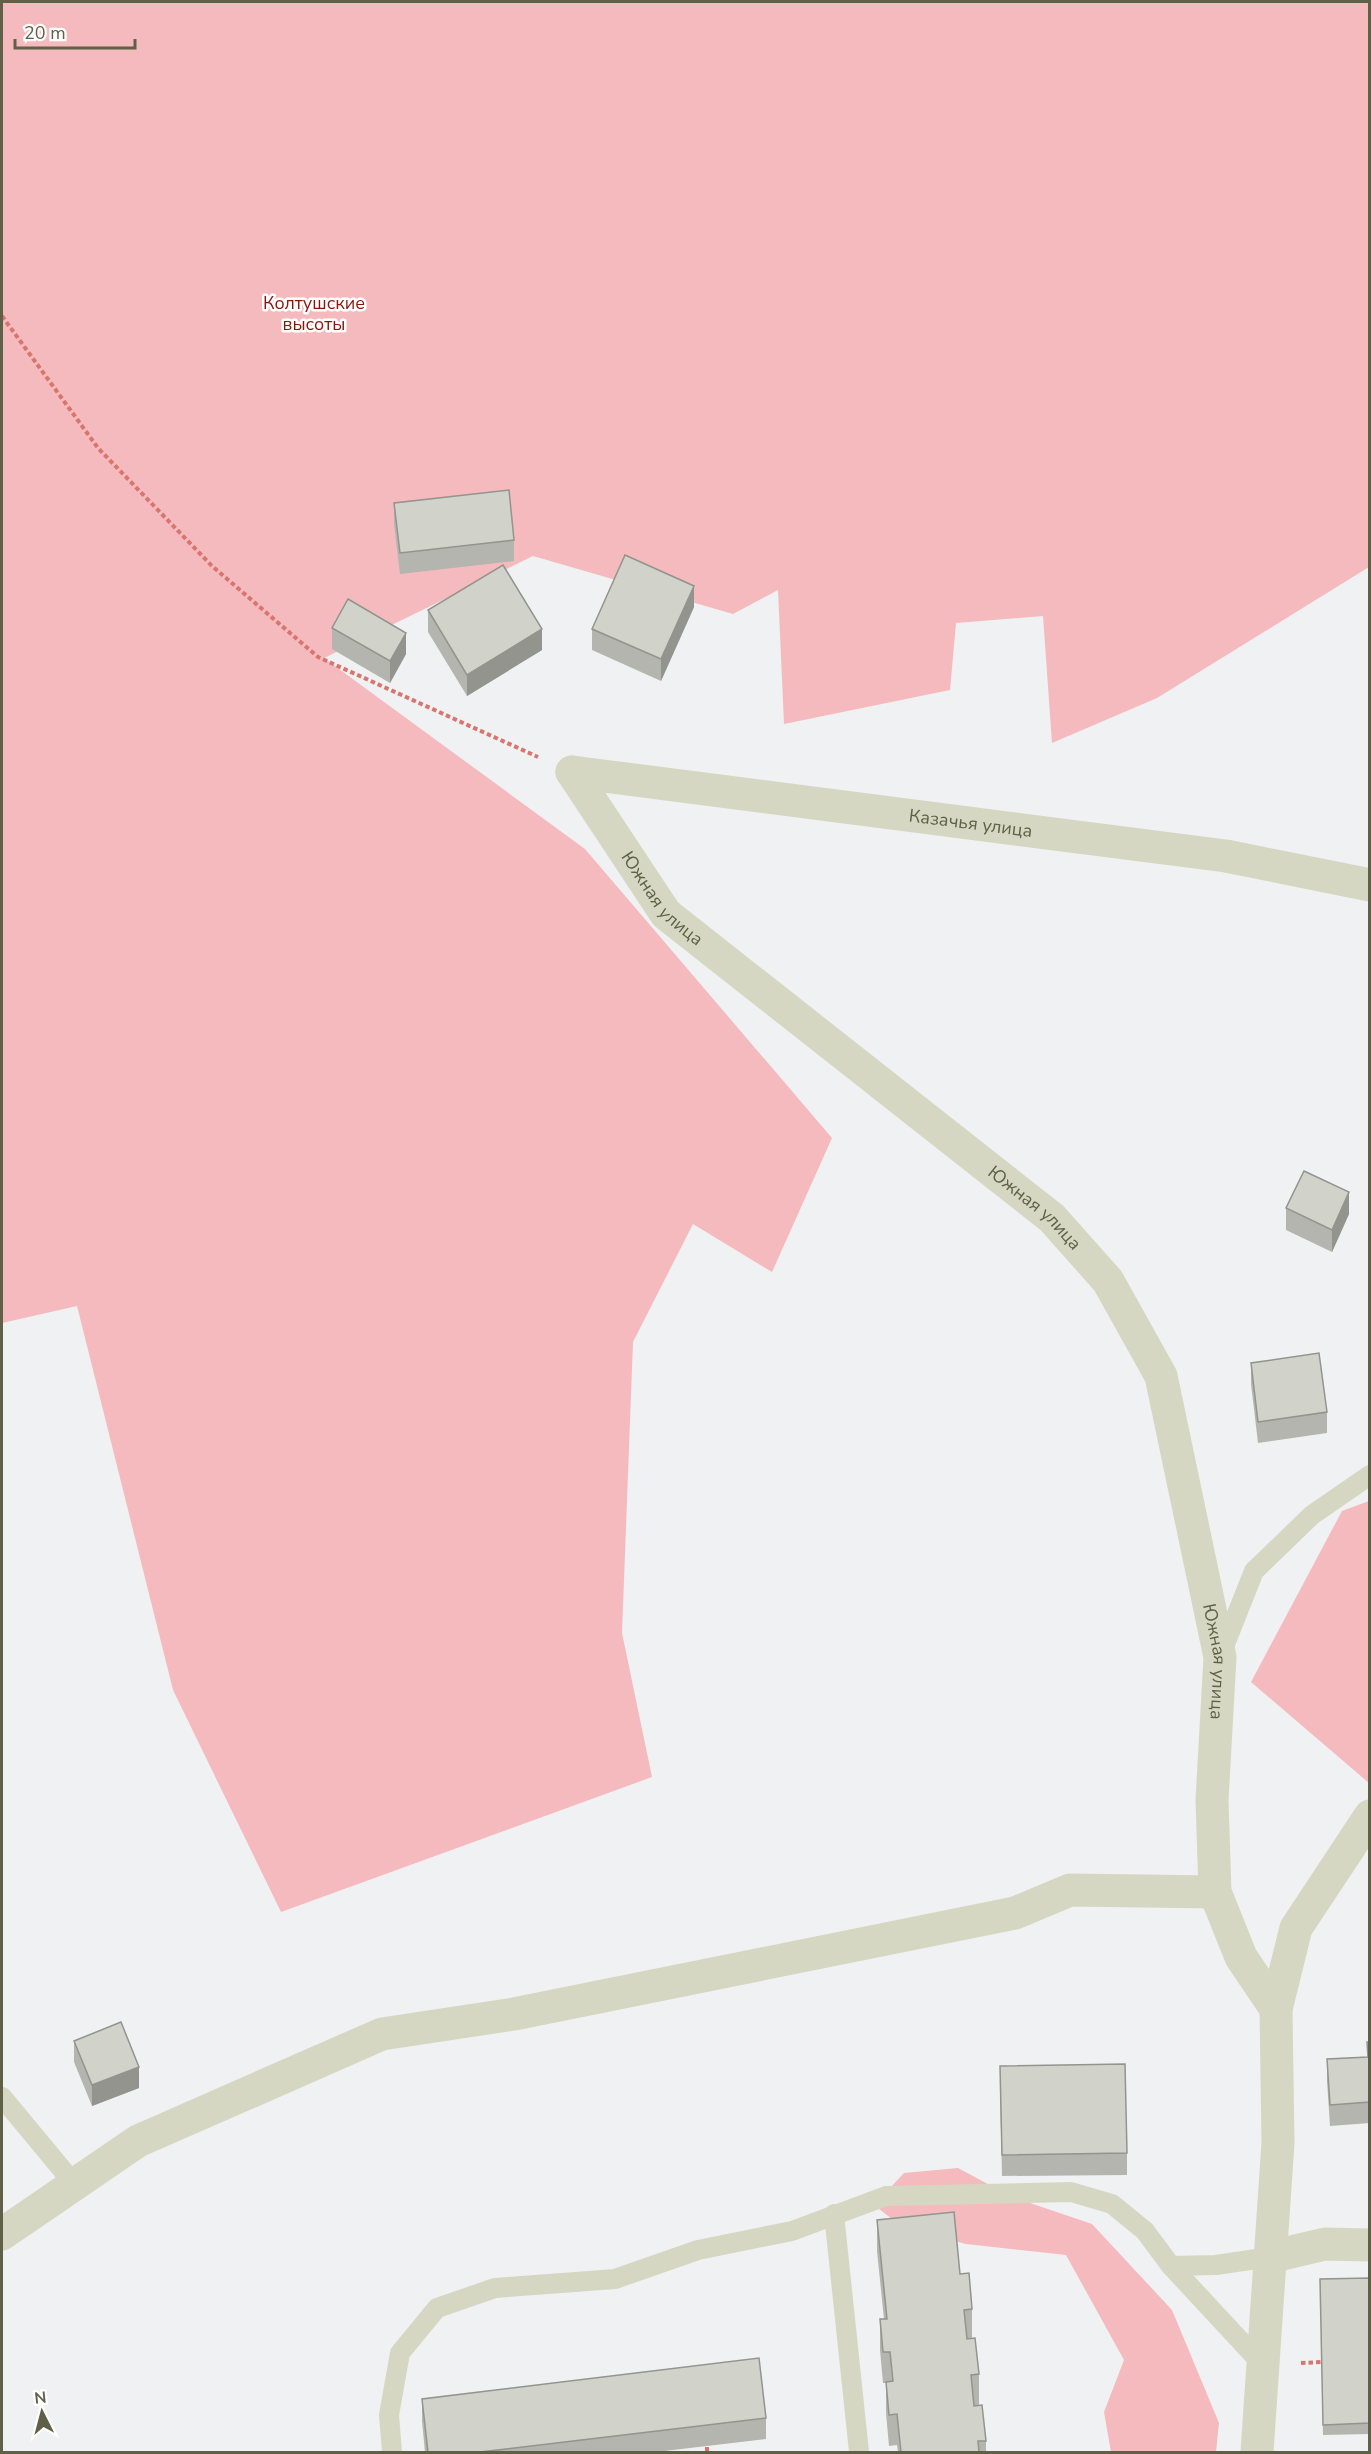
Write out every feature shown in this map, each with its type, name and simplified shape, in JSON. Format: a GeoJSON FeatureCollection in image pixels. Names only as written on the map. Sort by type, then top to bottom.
{"type":"FeatureCollection","features":[{"type":"Feature","properties":{"kind":"street","name":"Казачья улица"},"geometry":{"type":"LineString","coordinates":[[572,772],[1226,856],[1370,885]]}},
{"type":"Feature","properties":{"kind":"street","name":"Южная улица"},"geometry":{"type":"LineString","coordinates":[[572,772],[666,914],[1052,1218],[1108,1281],[1161,1376],[1220,1657],[1212,1800],[1215,1892],[1241,1957],[1276,2009]]}},
{"type":"Feature","properties":{"kind":"street"},"geometry":{"type":"LineString","coordinates":[[1257,2452],[1278,2143],[1276,2009],[1296,1928],[1370,1816]]}},
{"type":"Feature","properties":{"kind":"street"},"geometry":{"type":"LineString","coordinates":[[2,2234],[138,2141],[382,2034],[514,2014],[1016,1913],[1070,1890],[1215,1892]]}},
{"type":"Feature","properties":{"kind":"street"},"geometry":{"type":"LineString","coordinates":[[1270,2257],[1325,2244],[1370,2245]]}},
{"type":"Feature","properties":{"kind":"lane"},"geometry":{"type":"LineString","coordinates":[[1220,1657],[1254,1571],[1312,1515],[1370,1474]]}},
{"type":"Feature","properties":{"kind":"lane"},"geometry":{"type":"LineString","coordinates":[[2,2097],[75,2185]]}},
{"type":"Feature","properties":{"kind":"lane"},"geometry":{"type":"LineString","coordinates":[[392,2452],[389,2415],[400,2353],[437,2308],[495,2289],[615,2278],[698,2250],[792,2231],[886,2196],[1071,2192],[1112,2204],[1146,2232],[1171,2266],[1262,2364]]}},
{"type":"Feature","properties":{"kind":"lane"},"geometry":{"type":"LineString","coordinates":[[834,2214],[859,2452]]}},
{"type":"Feature","properties":{"kind":"lane"},"geometry":{"type":"LineString","coordinates":[[1171,2266],[1216,2265],[1270,2257]]}},
{"type":"Feature","properties":{"kind":"path"},"geometry":{"type":"LineString","coordinates":[[2,316],[98,448],[212,566],[318,657],[572,772]]}},
{"type":"Feature","properties":{"kind":"path"},"geometry":{"type":"LineString","coordinates":[[707,2447],[707,2452]]}},
{"type":"Feature","properties":{"kind":"green space","name":"Колтушские высоты"},"geometry":{"type":"Polygon","coordinates":[[[2,2],[1369,2],[1369,567],[1157,698],[1052,743],[1043,616],[956,623],[950,690],[784,724],[778,590],[733,614],[533,556],[324,658],[585,849],[832,1138],[772,1272],[693,1224],[633,1342],[622,1633],[652,1777],[281,1912],[173,1690],[77,1306],[2,1323],[2,2]]]}},
{"type":"Feature","properties":{"kind":"green space"},"geometry":{"type":"Polygon","coordinates":[[[1369,1501],[1369,1783],[1251,1682],[1342,1511],[1369,1501]]]}},
{"type":"Feature","properties":{"kind":"green space"},"geometry":{"type":"Polygon","coordinates":[[[958,2168],[1012,2197],[1092,2224],[1172,2310],[1219,2423],[1216,2452],[1111,2452],[1104,2412],[1124,2360],[1066,2255],[966,2244],[901,2226],[874,2205],[904,2173],[958,2168]]]}},
{"type":"Feature","properties":{"kind":"building"},"geometry":{"type":"Polygon","coordinates":[[[509,490],[514,540],[400,553],[394,503],[509,490]]]}},
{"type":"Feature","properties":{"kind":"building"},"geometry":{"type":"Polygon","coordinates":[[[625,555],[694,586],[661,659],[592,629],[625,555]]]}},
{"type":"Feature","properties":{"kind":"building"},"geometry":{"type":"Polygon","coordinates":[[[503,565],[542,629],[467,675],[428,610],[503,565]]]}},
{"type":"Feature","properties":{"kind":"building"},"geometry":{"type":"Polygon","coordinates":[[[348,599],[406,633],[390,661],[332,628],[348,599]]]}},
{"type":"Feature","properties":{"kind":"building"},"geometry":{"type":"Polygon","coordinates":[[[1304,1171],[1349,1192],[1332,1230],[1286,1208],[1304,1171]]]}},
{"type":"Feature","properties":{"kind":"building"},"geometry":{"type":"Polygon","coordinates":[[[1319,1353],[1327,1412],[1258,1422],[1251,1363],[1319,1353]]]}},
{"type":"Feature","properties":{"kind":"building"},"geometry":{"type":"Polygon","coordinates":[[[121,2022],[139,2067],[92,2085],[74,2041],[121,2022]]]}},
{"type":"Feature","properties":{"kind":"building"},"geometry":{"type":"Polygon","coordinates":[[[1367,2042],[1370,2042],[1370,2102],[1330,2105],[1327,2059],[1368,2057],[1367,2042]]]}},
{"type":"Feature","properties":{"kind":"building"},"geometry":{"type":"Polygon","coordinates":[[[1125,2064],[1127,2153],[1002,2155],[1000,2066],[1125,2064]]]}},
{"type":"Feature","properties":{"kind":"building"},"geometry":{"type":"Polygon","coordinates":[[[954,2212],[960,2274],[969,2273],[972,2309],[964,2310],[967,2339],[975,2338],[979,2374],[971,2375],[974,2406],[982,2405],[986,2441],[978,2441],[979,2452],[901,2452],[897,2414],[889,2415],[886,2382],[893,2381],[890,2352],[883,2352],[880,2319],[887,2319],[877,2220],[954,2212]]]}},
{"type":"Feature","properties":{"kind":"building"},"geometry":{"type":"Polygon","coordinates":[[[1370,2278],[1370,2423],[1323,2425],[1320,2279],[1370,2278]]]}},
{"type":"Feature","properties":{"kind":"building"},"geometry":{"type":"Polygon","coordinates":[[[759,2358],[766,2418],[480,2452],[428,2452],[422,2399],[759,2358]]]}}]}
